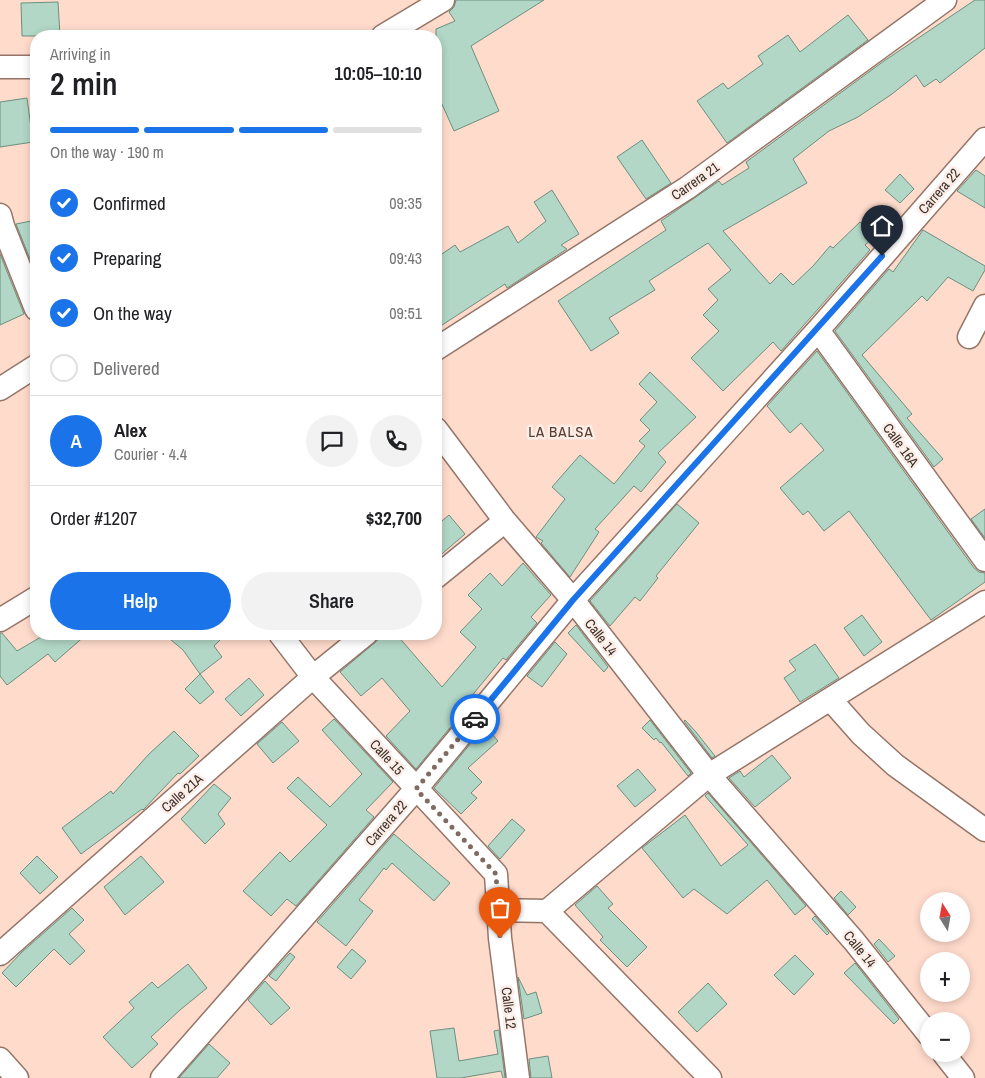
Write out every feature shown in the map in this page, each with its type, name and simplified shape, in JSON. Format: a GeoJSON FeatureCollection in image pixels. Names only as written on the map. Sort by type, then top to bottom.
{"type":"FeatureCollection","features":[{"type":"Feature","properties":{"kind":"street"},"geometry":{"type":"LineString","coordinates":[[393,30],[443,0]]}},
{"type":"Feature","properties":{"kind":"street","name":"Carrera 21"},"geometry":{"type":"LineString","coordinates":[[442,345],[687,188],[945,0]]}},
{"type":"Feature","properties":{"kind":"street"},"geometry":{"type":"LineString","coordinates":[[0,67],[30,67]]}},
{"type":"Feature","properties":{"kind":"street","name":"Carrera 22"},"geometry":{"type":"LineString","coordinates":[[162,1078],[416,789],[573,600],[818,330],[985,139]]}},
{"type":"Feature","properties":{"kind":"street"},"geometry":{"type":"LineString","coordinates":[[0,215],[30,294]]}},
{"type":"Feature","properties":{"kind":"street"},"geometry":{"type":"LineString","coordinates":[[968,337],[985,306]]}},
{"type":"Feature","properties":{"kind":"street","name":"Calle 16A"},"geometry":{"type":"LineString","coordinates":[[818,330],[985,560]]}},
{"type":"Feature","properties":{"kind":"street"},"geometry":{"type":"LineString","coordinates":[[0,390],[30,370]]}},
{"type":"Feature","properties":{"kind":"street","name":"Calle 14"},"geometry":{"type":"LineString","coordinates":[[442,437],[505,521],[573,600],[709,775],[854,941],[920,1024]]}},
{"type":"Feature","properties":{"kind":"street"},"geometry":{"type":"LineString","coordinates":[[442,572],[505,521]]}},
{"type":"Feature","properties":{"kind":"street"},"geometry":{"type":"LineString","coordinates":[[0,620],[30,602]]}},
{"type":"Feature","properties":{"kind":"street"},"geometry":{"type":"LineString","coordinates":[[500,910],[547,911],[709,775],[985,602]]}},
{"type":"Feature","properties":{"kind":"street","name":"Calle 15"},"geometry":{"type":"LineString","coordinates":[[285,640],[313,677],[496,874],[500,910],[500,938]]}},
{"type":"Feature","properties":{"kind":"street","name":"Calle 21A"},"geometry":{"type":"LineString","coordinates":[[0,954],[313,677],[359,640]]}},
{"type":"Feature","properties":{"kind":"street"},"geometry":{"type":"LineString","coordinates":[[830,699],[861,734],[895,765],[985,830]]}},
{"type":"Feature","properties":{"kind":"street"},"geometry":{"type":"LineString","coordinates":[[547,911],[710,1078]]}},
{"type":"Feature","properties":{"kind":"street","name":"Calle 12"},"geometry":{"type":"LineString","coordinates":[[500,938],[518,1078]]}},
{"type":"Feature","properties":{"kind":"street"},"geometry":{"type":"LineString","coordinates":[[0,1059],[17,1078]]}},
{"type":"Feature","properties":{"kind":"street"},"geometry":{"type":"LineString","coordinates":[[950,1062],[963,1078]]}},
{"type":"Feature","properties":{"kind":"building"},"geometry":{"type":"Polygon","coordinates":[[[456,0],[544,0],[471,46],[499,111],[454,131],[442,104],[442,30],[436,29],[455,21],[449,12],[454,7],[456,0]]]}},
{"type":"Feature","properties":{"kind":"building"},"geometry":{"type":"Polygon","coordinates":[[[975,0],[985,0],[985,48],[940,83],[936,79],[924,87],[916,75],[858,117],[829,131],[793,159],[807,183],[723,231],[770,284],[781,273],[793,285],[830,246],[833,248],[860,222],[874,237],[865,245],[870,250],[781,351],[773,342],[723,391],[691,358],[719,331],[703,315],[718,300],[708,289],[731,270],[708,243],[649,281],[655,290],[609,318],[619,333],[591,351],[558,301],[666,230],[661,221],[719,181],[722,185],[749,168],[746,162],[884,61],[975,0]]]}},
{"type":"Feature","properties":{"kind":"building"},"geometry":{"type":"Polygon","coordinates":[[[58,2],[60,30],[30,30],[30,36],[22,36],[21,3],[58,2]]]}},
{"type":"Feature","properties":{"kind":"building"},"geometry":{"type":"Polygon","coordinates":[[[848,15],[868,40],[727,143],[697,101],[723,83],[728,89],[763,64],[758,56],[788,35],[800,52],[848,15]]]}},
{"type":"Feature","properties":{"kind":"building"},"geometry":{"type":"Polygon","coordinates":[[[27,98],[30,120],[30,142],[0,147],[0,102],[27,98]]]}},
{"type":"Feature","properties":{"kind":"building"},"geometry":{"type":"Polygon","coordinates":[[[642,140],[671,183],[646,199],[617,157],[642,140]]]}},
{"type":"Feature","properties":{"kind":"building"},"geometry":{"type":"Polygon","coordinates":[[[976,170],[985,176],[985,208],[957,191],[976,170]]]}},
{"type":"Feature","properties":{"kind":"building"},"geometry":{"type":"Polygon","coordinates":[[[900,174],[914,189],[900,203],[885,190],[900,174]]]}},
{"type":"Feature","properties":{"kind":"building"},"geometry":{"type":"Polygon","coordinates":[[[552,190],[579,234],[561,245],[567,249],[507,288],[505,284],[442,325],[442,254],[455,245],[460,252],[508,226],[518,243],[546,221],[534,202],[552,190]]]}},
{"type":"Feature","properties":{"kind":"building"},"geometry":{"type":"Polygon","coordinates":[[[30,221],[30,259],[16,224],[30,221]]]}},
{"type":"Feature","properties":{"kind":"building"},"geometry":{"type":"Polygon","coordinates":[[[923,230],[985,266],[985,270],[973,291],[948,277],[927,301],[922,296],[862,355],[912,414],[907,418],[943,459],[934,467],[835,331],[889,269],[893,272],[923,230]]]}},
{"type":"Feature","properties":{"kind":"building"},"geometry":{"type":"Polygon","coordinates":[[[0,254],[24,314],[0,325],[0,254]]]}},
{"type":"Feature","properties":{"kind":"building"},"geometry":{"type":"Polygon","coordinates":[[[817,351],[974,568],[979,572],[985,573],[985,582],[931,620],[849,511],[824,531],[808,511],[803,515],[780,488],[824,450],[801,423],[790,433],[767,406],[817,351]]]}},
{"type":"Feature","properties":{"kind":"building"},"geometry":{"type":"Polygon","coordinates":[[[650,372],[696,417],[658,453],[666,462],[641,492],[634,486],[595,529],[599,532],[570,577],[541,543],[543,541],[536,537],[565,499],[552,487],[580,455],[614,484],[645,446],[639,441],[650,430],[640,420],[657,402],[639,384],[650,372]]]}},
{"type":"Feature","properties":{"kind":"building"},"geometry":{"type":"Polygon","coordinates":[[[677,504],[699,523],[656,576],[658,578],[640,601],[635,597],[610,626],[590,601],[677,504]]]}},
{"type":"Feature","properties":{"kind":"building"},"geometry":{"type":"Polygon","coordinates":[[[985,509],[985,538],[971,519],[985,509]]]}},
{"type":"Feature","properties":{"kind":"building"},"geometry":{"type":"Polygon","coordinates":[[[449,515],[465,534],[442,554],[442,521],[449,515]]]}},
{"type":"Feature","properties":{"kind":"building"},"geometry":{"type":"Polygon","coordinates":[[[523,563],[551,595],[531,617],[537,623],[506,660],[503,658],[465,704],[467,707],[416,769],[386,736],[410,711],[382,678],[361,696],[340,672],[378,640],[401,640],[442,687],[476,647],[460,632],[482,609],[468,595],[490,573],[502,586],[523,563]]]}},
{"type":"Feature","properties":{"kind":"building"},"geometry":{"type":"Polygon","coordinates":[[[862,615],[882,642],[864,656],[844,628],[862,615]]]}},
{"type":"Feature","properties":{"kind":"building"},"geometry":{"type":"Polygon","coordinates":[[[576,625],[608,667],[604,672],[568,633],[576,625]]]}},
{"type":"Feature","properties":{"kind":"building"},"geometry":{"type":"Polygon","coordinates":[[[0,633],[17,651],[36,640],[80,640],[55,662],[48,654],[7,685],[0,676],[0,633]]]}},
{"type":"Feature","properties":{"kind":"building"},"geometry":{"type":"Polygon","coordinates":[[[171,640],[220,640],[214,646],[222,657],[200,674],[183,650],[171,640]]]}},
{"type":"Feature","properties":{"kind":"building"},"geometry":{"type":"Polygon","coordinates":[[[555,642],[567,654],[542,687],[527,676],[555,642]]]}},
{"type":"Feature","properties":{"kind":"building"},"geometry":{"type":"Polygon","coordinates":[[[815,644],[839,678],[800,702],[784,678],[796,670],[789,661],[815,644]]]}},
{"type":"Feature","properties":{"kind":"building"},"geometry":{"type":"Polygon","coordinates":[[[200,674],[214,692],[200,704],[185,689],[200,674]]]}},
{"type":"Feature","properties":{"kind":"building"},"geometry":{"type":"Polygon","coordinates":[[[249,678],[264,695],[241,716],[225,699],[249,678]]]}},
{"type":"Feature","properties":{"kind":"building"},"geometry":{"type":"Polygon","coordinates":[[[334,719],[393,782],[366,810],[374,817],[296,906],[287,899],[271,916],[243,891],[280,852],[290,862],[327,825],[287,788],[298,777],[330,807],[362,774],[322,730],[334,719]]]}},
{"type":"Feature","properties":{"kind":"building"},"geometry":{"type":"Polygon","coordinates":[[[650,720],[691,773],[688,776],[661,742],[656,738],[654,740],[642,728],[650,720]]]}},
{"type":"Feature","properties":{"kind":"building"},"geometry":{"type":"Polygon","coordinates":[[[685,720],[696,732],[715,756],[712,758],[685,720]]]}},
{"type":"Feature","properties":{"kind":"building"},"geometry":{"type":"Polygon","coordinates":[[[282,722],[299,741],[273,763],[257,744],[282,722]]]}},
{"type":"Feature","properties":{"kind":"building"},"geometry":{"type":"Polygon","coordinates":[[[485,726],[498,741],[468,768],[482,782],[471,793],[477,798],[461,814],[434,788],[485,726]]]}},
{"type":"Feature","properties":{"kind":"building"},"geometry":{"type":"Polygon","coordinates":[[[174,731],[199,756],[180,774],[178,773],[143,810],[81,854],[62,828],[111,791],[113,794],[149,754],[174,731]]]}},
{"type":"Feature","properties":{"kind":"building"},"geometry":{"type":"Polygon","coordinates":[[[772,755],[791,778],[755,807],[729,778],[740,771],[744,777],[772,755]]]}},
{"type":"Feature","properties":{"kind":"building"},"geometry":{"type":"Polygon","coordinates":[[[638,769],[656,790],[635,807],[617,786],[638,769]]]}},
{"type":"Feature","properties":{"kind":"building"},"geometry":{"type":"Polygon","coordinates":[[[214,784],[231,798],[218,814],[225,824],[205,844],[181,819],[214,784]]]}},
{"type":"Feature","properties":{"kind":"building"},"geometry":{"type":"Polygon","coordinates":[[[708,793],[806,906],[795,915],[767,880],[727,914],[694,889],[683,898],[642,848],[685,815],[721,866],[748,845],[705,796],[708,793]]]}},
{"type":"Feature","properties":{"kind":"building"},"geometry":{"type":"Polygon","coordinates":[[[512,819],[525,830],[500,859],[488,846],[512,819]]]}},
{"type":"Feature","properties":{"kind":"building"},"geometry":{"type":"Polygon","coordinates":[[[394,834],[450,883],[434,901],[392,863],[386,870],[384,868],[359,900],[373,911],[346,946],[317,922],[394,834]]]}},
{"type":"Feature","properties":{"kind":"building"},"geometry":{"type":"Polygon","coordinates":[[[37,856],[58,877],[40,894],[20,873],[37,856]]]}},
{"type":"Feature","properties":{"kind":"building"},"geometry":{"type":"Polygon","coordinates":[[[141,856],[164,882],[125,915],[104,887],[141,856]]]}},
{"type":"Feature","properties":{"kind":"building"},"geometry":{"type":"Polygon","coordinates":[[[597,886],[613,904],[608,908],[647,947],[627,967],[600,940],[603,937],[575,905],[597,886]]]}},
{"type":"Feature","properties":{"kind":"building"},"geometry":{"type":"Polygon","coordinates":[[[841,891],[856,907],[848,915],[834,898],[841,891]]]}},
{"type":"Feature","properties":{"kind":"building"},"geometry":{"type":"Polygon","coordinates":[[[72,908],[84,920],[69,934],[85,951],[70,965],[54,949],[16,987],[2,973],[22,952],[72,908]]]}},
{"type":"Feature","properties":{"kind":"building"},"geometry":{"type":"Polygon","coordinates":[[[815,916],[829,933],[827,935],[812,919],[815,916]]]}},
{"type":"Feature","properties":{"kind":"building"},"geometry":{"type":"Polygon","coordinates":[[[879,939],[895,956],[888,962],[874,944],[879,939]]]}},
{"type":"Feature","properties":{"kind":"building"},"geometry":{"type":"Polygon","coordinates":[[[352,949],[366,961],[351,979],[337,967],[352,949]]]}},
{"type":"Feature","properties":{"kind":"building"},"geometry":{"type":"Polygon","coordinates":[[[290,953],[295,957],[276,981],[269,976],[290,953]]]}},
{"type":"Feature","properties":{"kind":"building"},"geometry":{"type":"Polygon","coordinates":[[[795,955],[814,974],[794,995],[774,975],[795,955]]]}},
{"type":"Feature","properties":{"kind":"building"},"geometry":{"type":"Polygon","coordinates":[[[855,963],[899,1019],[894,1024],[844,973],[855,963]]]}},
{"type":"Feature","properties":{"kind":"building"},"geometry":{"type":"Polygon","coordinates":[[[188,964],[207,988],[151,1037],[158,1044],[132,1068],[103,1037],[134,1008],[129,1002],[152,982],[158,988],[188,964]]]}},
{"type":"Feature","properties":{"kind":"building"},"geometry":{"type":"Polygon","coordinates":[[[518,977],[527,995],[536,992],[542,1013],[524,1019],[518,977]]]}},
{"type":"Feature","properties":{"kind":"building"},"geometry":{"type":"Polygon","coordinates":[[[265,981],[290,1008],[271,1025],[248,1000],[265,981]]]}},
{"type":"Feature","properties":{"kind":"building"},"geometry":{"type":"Polygon","coordinates":[[[708,983],[727,1004],[697,1032],[678,1012],[708,983]]]}},
{"type":"Feature","properties":{"kind":"building"},"geometry":{"type":"Polygon","coordinates":[[[454,1028],[459,1061],[498,1054],[494,1031],[499,1030],[505,1078],[503,1078],[501,1071],[461,1078],[437,1078],[430,1031],[454,1028]]]}},
{"type":"Feature","properties":{"kind":"building"},"geometry":{"type":"Polygon","coordinates":[[[209,1044],[230,1063],[217,1078],[179,1078],[209,1044]]]}},
{"type":"Feature","properties":{"kind":"building"},"geometry":{"type":"Polygon","coordinates":[[[548,1056],[552,1078],[531,1078],[529,1059],[548,1056]]]}},
{"type":"Feature","properties":{"kind":"way so far"},"geometry":{"type":"LineString","coordinates":[[475,719],[416,789],[496,874],[500,910],[500,938]]}},
{"type":"Feature","properties":{"kind":"district","name":"LA BALSA"},"geometry":{"type":"Point","coordinates":[561,431]}},
{"type":"Feature","properties":{"kind":"route"},"geometry":{"type":"LineString","coordinates":[[475,719],[573,600],[818,330],[882,256]]}}]}
